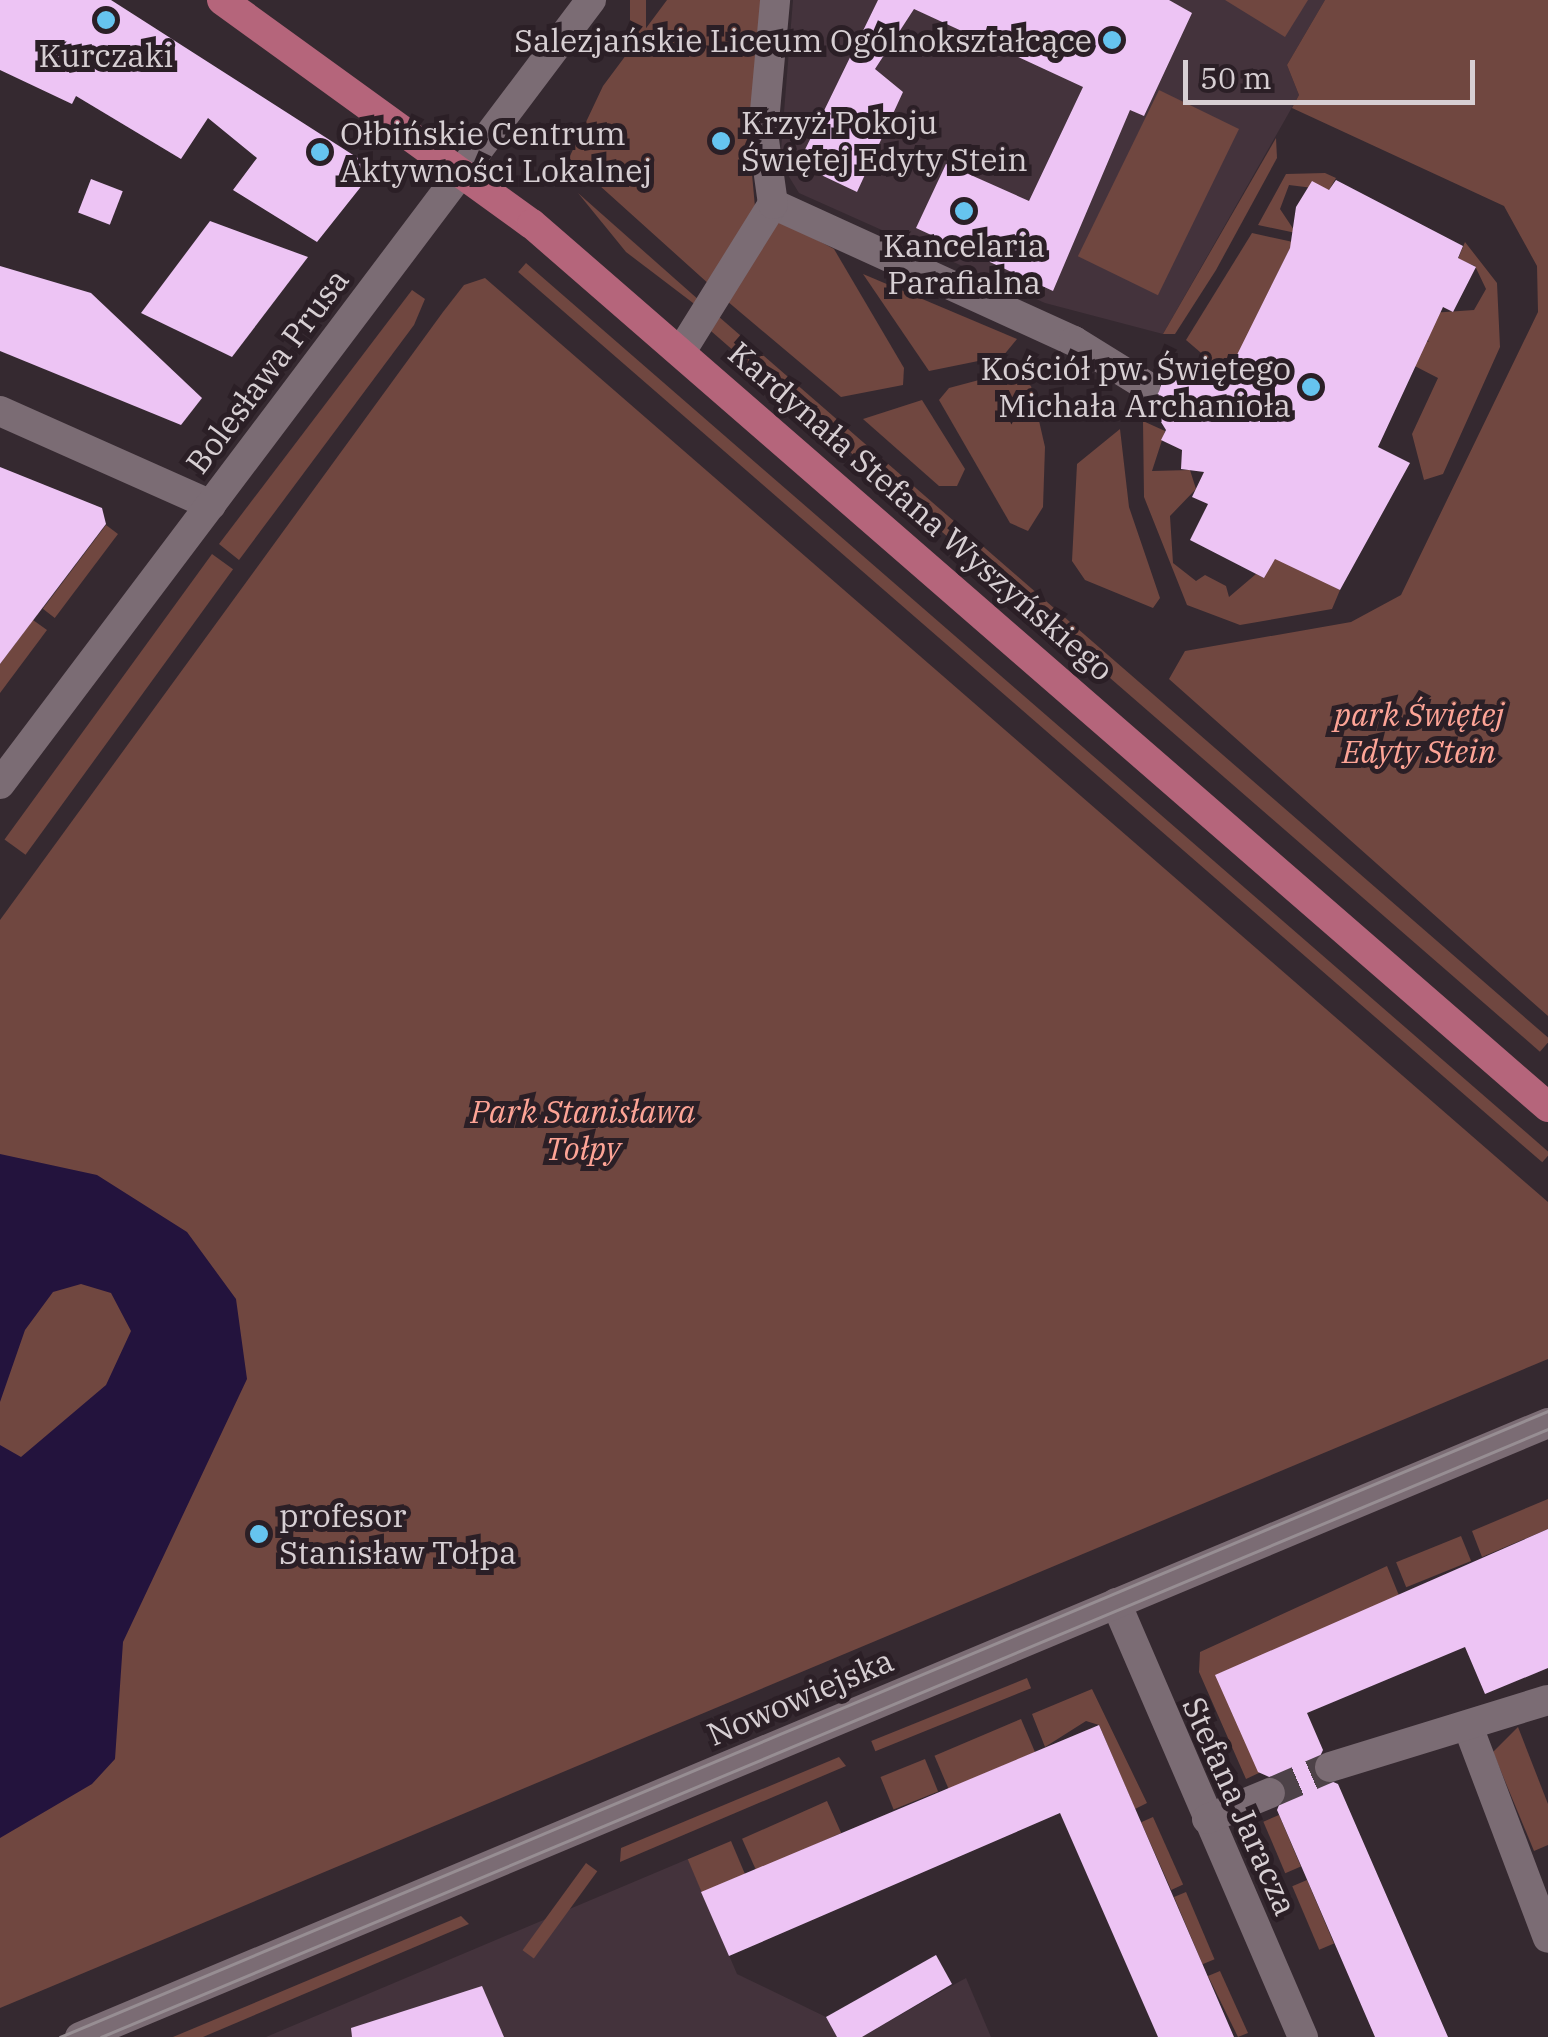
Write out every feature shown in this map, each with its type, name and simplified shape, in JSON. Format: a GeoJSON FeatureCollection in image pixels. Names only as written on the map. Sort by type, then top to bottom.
{"type":"FeatureCollection","features":[{"type":"Feature","properties":{"kind":"main road","name":"Kardynała Stefana Wyszyńskiego"},"geometry":{"type":"LineString","coordinates":[[222,0],[464,167],[682,350],[1548,1107]]}},
{"type":"Feature","properties":{"kind":"street","name":"Bolesława Prusa"},"geometry":{"type":"LineString","coordinates":[[0,784],[591,0]]}},
{"type":"Feature","properties":{"kind":"street"},"geometry":{"type":"LineString","coordinates":[[682,350],[773,204],[763,133],[775,0]]}},
{"type":"Feature","properties":{"kind":"street"},"geometry":{"type":"LineString","coordinates":[[773,204],[1074,341],[1145,385]]}},
{"type":"Feature","properties":{"kind":"street"},"geometry":{"type":"LineString","coordinates":[[0,411],[211,504]]}},
{"type":"Feature","properties":{"kind":"street","name":"Nowowiejska"},"geometry":{"type":"LineString","coordinates":[[80,2037],[1548,1423]]}},
{"type":"Feature","properties":{"kind":"street","name":"Stefana Jaracza"},"geometry":{"type":"LineString","coordinates":[[1116,1603],[1303,2037]]}},
{"type":"Feature","properties":{"kind":"street"},"geometry":{"type":"LineString","coordinates":[[1330,1766],[1414,1734],[1469,1729],[1548,1700]]}},
{"type":"Feature","properties":{"kind":"street"},"geometry":{"type":"LineString","coordinates":[[1469,1729],[1548,1938]]}},
{"type":"Feature","properties":{"kind":"street"},"geometry":{"type":"LineString","coordinates":[[1207,1819],[1270,1793]]}},
{"type":"Feature","properties":{"kind":"shaded area"},"geometry":{"type":"Polygon","coordinates":[[[793,0],[1325,0],[1287,65],[1299,95],[1163,334],[1045,303],[799,193],[780,162],[793,0]]]}},
{"type":"Feature","properties":{"kind":"shaded area"},"geometry":{"type":"Polygon","coordinates":[[[0,1154],[97,1175],[187,1232],[236,1299],[247,1379],[123,1642],[115,1759],[92,1784],[0,1838],[0,1445],[21,1457],[106,1385],[131,1331],[111,1293],[81,1284],[53,1292],[25,1330],[0,1402],[0,1154]]]}},
{"type":"Feature","properties":{"kind":"shaded area"},"geometry":{"type":"Polygon","coordinates":[[[688,1859],[737,1974],[826,2017],[837,2037],[266,2037],[688,1859]]]}},
{"type":"Feature","properties":{"kind":"shaded area"},"geometry":{"type":"Polygon","coordinates":[[[966,1978],[991,2037],[862,2037],[937,1994],[966,1978]]]}},
{"type":"Feature","properties":{"kind":"green space"},"geometry":{"type":"Polygon","coordinates":[[[630,0],[646,0],[646,127],[630,127],[630,0]]]}},
{"type":"Feature","properties":{"kind":"green space"},"geometry":{"type":"Polygon","coordinates":[[[667,0],[766,0],[750,152],[755,207],[710,285],[569,158],[603,86],[667,0]]]}},
{"type":"Feature","properties":{"kind":"green space"},"geometry":{"type":"Polygon","coordinates":[[[1225,0],[1308,0],[1285,37],[1225,0]]]}},
{"type":"Feature","properties":{"kind":"green space","name":"park Świętej Edyty Stein"},"geometry":{"type":"Polygon","coordinates":[[[1325,0],[1548,0],[1548,1016],[1169,679],[1185,651],[1351,622],[1401,595],[1538,312],[1537,266],[1504,206],[1292,108],[1299,95],[1287,65],[1325,0]]]}},
{"type":"Feature","properties":{"kind":"green space"},"geometry":{"type":"Polygon","coordinates":[[[1159,90],[1239,129],[1158,295],[1078,256],[1159,90]]]}},
{"type":"Feature","properties":{"kind":"green space"},"geometry":{"type":"Polygon","coordinates":[[[1276,138],[1277,158],[1216,270],[1175,334],[1163,334],[1276,138]]]}},
{"type":"Feature","properties":{"kind":"green space"},"geometry":{"type":"Polygon","coordinates":[[[1325,173],[1336,178],[1329,190],[1289,185],[1280,209],[1296,233],[1258,225],[1286,174],[1325,173]]]}},
{"type":"Feature","properties":{"kind":"green space"},"geometry":{"type":"Polygon","coordinates":[[[578,193],[700,301],[697,306],[626,252],[578,193]]]}},
{"type":"Feature","properties":{"kind":"green space"},"geometry":{"type":"Polygon","coordinates":[[[778,219],[834,249],[904,368],[903,385],[841,397],[727,301],[778,219]]]}},
{"type":"Feature","properties":{"kind":"green space"},"geometry":{"type":"Polygon","coordinates":[[[1252,233],[1293,242],[1228,376],[1186,340],[1252,233]]]}},
{"type":"Feature","properties":{"kind":"green space"},"geometry":{"type":"Polygon","coordinates":[[[1465,242],[1497,283],[1500,347],[1443,474],[1424,480],[1412,434],[1438,378],[1407,362],[1418,338],[1429,342],[1422,331],[1431,313],[1474,310],[1486,289],[1475,266],[1458,259],[1465,242]]]}},
{"type":"Feature","properties":{"kind":"green space"},"geometry":{"type":"Polygon","coordinates":[[[526,263],[1548,1151],[1542,1162],[518,272],[526,263]]]}},
{"type":"Feature","properties":{"kind":"green space"},"geometry":{"type":"Polygon","coordinates":[[[863,274],[1017,339],[1003,356],[929,371],[863,274]]]}},
{"type":"Feature","properties":{"kind":"green space","name":"Park Stanisława Tołpy"},"geometry":{"type":"Polygon","coordinates":[[[485,278],[1548,1202],[1548,1359],[0,2008],[0,920],[443,312],[464,285],[485,278]]]}},
{"type":"Feature","properties":{"kind":"green space"},"geometry":{"type":"Polygon","coordinates":[[[412,290],[425,299],[414,325],[239,560],[219,544],[412,290]]]}},
{"type":"Feature","properties":{"kind":"green space"},"geometry":{"type":"Polygon","coordinates":[[[718,316],[1548,1038],[1540,1052],[708,328],[718,316]]]}},
{"type":"Feature","properties":{"kind":"green space"},"geometry":{"type":"Polygon","coordinates":[[[1009,372],[1031,386],[1045,447],[1043,507],[1028,531],[1010,523],[939,400],[949,388],[1009,372]]]}},
{"type":"Feature","properties":{"kind":"green space"},"geometry":{"type":"Polygon","coordinates":[[[922,400],[965,469],[957,486],[939,486],[863,419],[922,400]]]}},
{"type":"Feature","properties":{"kind":"green space"},"geometry":{"type":"Polygon","coordinates":[[[1143,421],[1165,431],[1152,471],[1190,470],[1196,489],[1170,516],[1173,563],[1196,581],[1205,575],[1226,586],[1229,597],[1256,574],[1264,578],[1268,551],[1340,590],[1332,609],[1240,625],[1187,605],[1144,497],[1143,421]]]}},
{"type":"Feature","properties":{"kind":"green space"},"geometry":{"type":"Polygon","coordinates":[[[1120,429],[1129,507],[1160,598],[1153,608],[1085,580],[1072,561],[1077,464],[1120,429]]]}},
{"type":"Feature","properties":{"kind":"green space"},"geometry":{"type":"Polygon","coordinates":[[[106,525],[118,534],[55,618],[43,609],[106,525]]]}},
{"type":"Feature","properties":{"kind":"green space"},"geometry":{"type":"Polygon","coordinates":[[[212,554],[233,569],[26,855],[5,840],[212,554]]]}},
{"type":"Feature","properties":{"kind":"green space"},"geometry":{"type":"Polygon","coordinates":[[[33,620],[47,630],[0,693],[0,664],[33,620]]]}},
{"type":"Feature","properties":{"kind":"green space"},"geometry":{"type":"Polygon","coordinates":[[[1548,1499],[1548,1529],[1482,1557],[1472,1531],[1548,1499]]]}},
{"type":"Feature","properties":{"kind":"green space"},"geometry":{"type":"Polygon","coordinates":[[[1461,1536],[1471,1561],[1406,1587],[1396,1562],[1461,1536]]]}},
{"type":"Feature","properties":{"kind":"green space"},"geometry":{"type":"Polygon","coordinates":[[[1387,1566],[1400,1598],[1216,1675],[1261,1772],[1246,1779],[1199,1672],[1200,1652],[1387,1566]]]}},
{"type":"Feature","properties":{"kind":"green space"},"geometry":{"type":"Polygon","coordinates":[[[1027,1678],[1031,1688],[875,1751],[871,1741],[1027,1678]]]}},
{"type":"Feature","properties":{"kind":"green space"},"geometry":{"type":"Polygon","coordinates":[[[1092,1689],[1147,1803],[1135,1809],[1099,1725],[1086,1721],[1045,1747],[1032,1714],[1092,1689]]]}},
{"type":"Feature","properties":{"kind":"green space"},"geometry":{"type":"Polygon","coordinates":[[[1021,1719],[1035,1752],[949,1789],[934,1756],[1021,1719]]]}},
{"type":"Feature","properties":{"kind":"green space"},"geometry":{"type":"Polygon","coordinates":[[[1518,1727],[1548,1804],[1548,1845],[1534,1851],[1493,1752],[1518,1727]]]}},
{"type":"Feature","properties":{"kind":"green space"},"geometry":{"type":"Polygon","coordinates":[[[839,1757],[846,1766],[620,1862],[621,1848],[839,1757]]]}},
{"type":"Feature","properties":{"kind":"green space"},"geometry":{"type":"Polygon","coordinates":[[[925,1759],[938,1791],[894,1809],[880,1777],[925,1759]]]}},
{"type":"Feature","properties":{"kind":"green space"},"geometry":{"type":"Polygon","coordinates":[[[827,1801],[841,1833],[756,1871],[742,1839],[827,1801]]]}},
{"type":"Feature","properties":{"kind":"green space"},"geometry":{"type":"Polygon","coordinates":[[[1279,1815],[1301,1867],[1285,1873],[1263,1822],[1279,1815]]]}},
{"type":"Feature","properties":{"kind":"green space"},"geometry":{"type":"Polygon","coordinates":[[[1153,1817],[1183,1885],[1171,1890],[1141,1822],[1153,1817]]]}},
{"type":"Feature","properties":{"kind":"green space"},"geometry":{"type":"Polygon","coordinates":[[[731,1841],[745,1874],[702,1893],[688,1859],[731,1841]]]}},
{"type":"Feature","properties":{"kind":"green space"},"geometry":{"type":"Polygon","coordinates":[[[586,1863],[597,1871],[534,1959],[523,1950],[586,1863]]]}},
{"type":"Feature","properties":{"kind":"green space"},"geometry":{"type":"Polygon","coordinates":[[[1307,1880],[1334,1944],[1319,1950],[1292,1886],[1307,1880]]]}},
{"type":"Feature","properties":{"kind":"green space"},"geometry":{"type":"Polygon","coordinates":[[[1186,1892],[1215,1959],[1203,1964],[1174,1897],[1186,1892]]]}},
{"type":"Feature","properties":{"kind":"green space"},"geometry":{"type":"Polygon","coordinates":[[[461,1916],[469,1924],[203,2037],[173,2037],[461,1916]]]}},
{"type":"Feature","properties":{"kind":"green space"},"geometry":{"type":"Polygon","coordinates":[[[1220,1971],[1248,2033],[1238,2037],[1208,1976],[1220,1971]]]}},
{"type":"Feature","properties":{"kind":"building"},"geometry":{"type":"Polygon","coordinates":[[[0,0],[111,0],[375,169],[317,242],[233,190],[257,158],[208,118],[181,159],[76,96],[72,104],[0,70],[0,0]]]}},
{"type":"Feature","properties":{"kind":"building"},"geometry":{"type":"Polygon","coordinates":[[[878,0],[1169,0],[1192,13],[1144,116],[1130,110],[1053,291],[916,228],[946,164],[1029,201],[1083,87],[914,9],[875,69],[903,92],[857,192],[798,164],[878,0]]]}},
{"type":"Feature","properties":{"kind":"building"},"geometry":{"type":"Polygon","coordinates":[[[91,179],[123,191],[110,225],[78,213],[91,179]]]}},
{"type":"Feature","properties":{"kind":"building","name":"Kościół pw. Świętego Michała Archanioła"},"geometry":{"type":"Polygon","coordinates":[[[1336,180],[1463,246],[1458,258],[1476,267],[1453,312],[1443,307],[1378,447],[1410,463],[1340,590],[1275,559],[1264,578],[1190,540],[1208,504],[1192,497],[1204,472],[1181,469],[1182,450],[1161,440],[1166,430],[1151,406],[1166,375],[1200,364],[1226,377],[1290,248],[1296,207],[1312,181],[1329,190],[1336,180]]]}},
{"type":"Feature","properties":{"kind":"building"},"geometry":{"type":"Polygon","coordinates":[[[210,221],[308,257],[232,357],[141,313],[210,221]]]}},
{"type":"Feature","properties":{"kind":"building"},"geometry":{"type":"Polygon","coordinates":[[[0,266],[91,293],[202,398],[181,425],[0,351],[0,266]]]}},
{"type":"Feature","properties":{"kind":"building"},"geometry":{"type":"Polygon","coordinates":[[[0,467],[102,508],[106,524],[0,664],[0,467]]]}},
{"type":"Feature","properties":{"kind":"building"},"geometry":{"type":"Polygon","coordinates":[[[1548,1529],[1548,1668],[1485,1694],[1465,1647],[1307,1713],[1323,1750],[1312,1773],[1338,1784],[1448,2037],[1375,2037],[1277,1810],[1287,1785],[1258,1772],[1215,1675],[1548,1529]]]}},
{"type":"Feature","properties":{"kind":"building"},"geometry":{"type":"Polygon","coordinates":[[[1099,1725],[1234,2037],[1158,2037],[1060,1813],[729,1956],[701,1892],[1099,1725]]]}},
{"type":"Feature","properties":{"kind":"building"},"geometry":{"type":"Polygon","coordinates":[[[936,1955],[952,1984],[862,2037],[837,2037],[826,2017],[936,1955]]]}},
{"type":"Feature","properties":{"kind":"building"},"geometry":{"type":"Polygon","coordinates":[[[482,1986],[504,2037],[352,2037],[351,2028],[482,1986]]]}},
{"type":"Feature","properties":{"kind":"tunnel"},"geometry":{"type":"LineString","coordinates":[[1270,1793],[1330,1767]]}},
{"type":"Feature","properties":{"kind":"tram line"},"geometry":{"type":"LineString","coordinates":[[60,2037],[1548,1411]]}},
{"type":"Feature","properties":{"kind":"tram line"},"geometry":{"type":"LineString","coordinates":[[101,2037],[1548,1429]]}},
{"type":"Feature","properties":{"kind":"place","name":"Kurczaki"},"geometry":{"type":"Point","coordinates":[106,20]}},
{"type":"Feature","properties":{"kind":"place","name":"Salezjańskie Liceum Ogólnokształcące"},"geometry":{"type":"Point","coordinates":[1112,40]}},
{"type":"Feature","properties":{"kind":"place","name":"Krzyż Pokoju Świętej Edyty Stein"},"geometry":{"type":"Point","coordinates":[721,141]}},
{"type":"Feature","properties":{"kind":"place","name":"Ołbińskie Centrum Aktywności Lokalnej"},"geometry":{"type":"Point","coordinates":[320,152]}},
{"type":"Feature","properties":{"kind":"place","name":"Kancelaria Parafialna"},"geometry":{"type":"Point","coordinates":[964,211]}},
{"type":"Feature","properties":{"kind":"place","name":"Kościół pw. Świętego Michała Archanioła"},"geometry":{"type":"Point","coordinates":[1311,387]}},
{"type":"Feature","properties":{"kind":"place","name":"profesor Stanisław Tołpa"},"geometry":{"type":"Point","coordinates":[259,1534]}}]}
